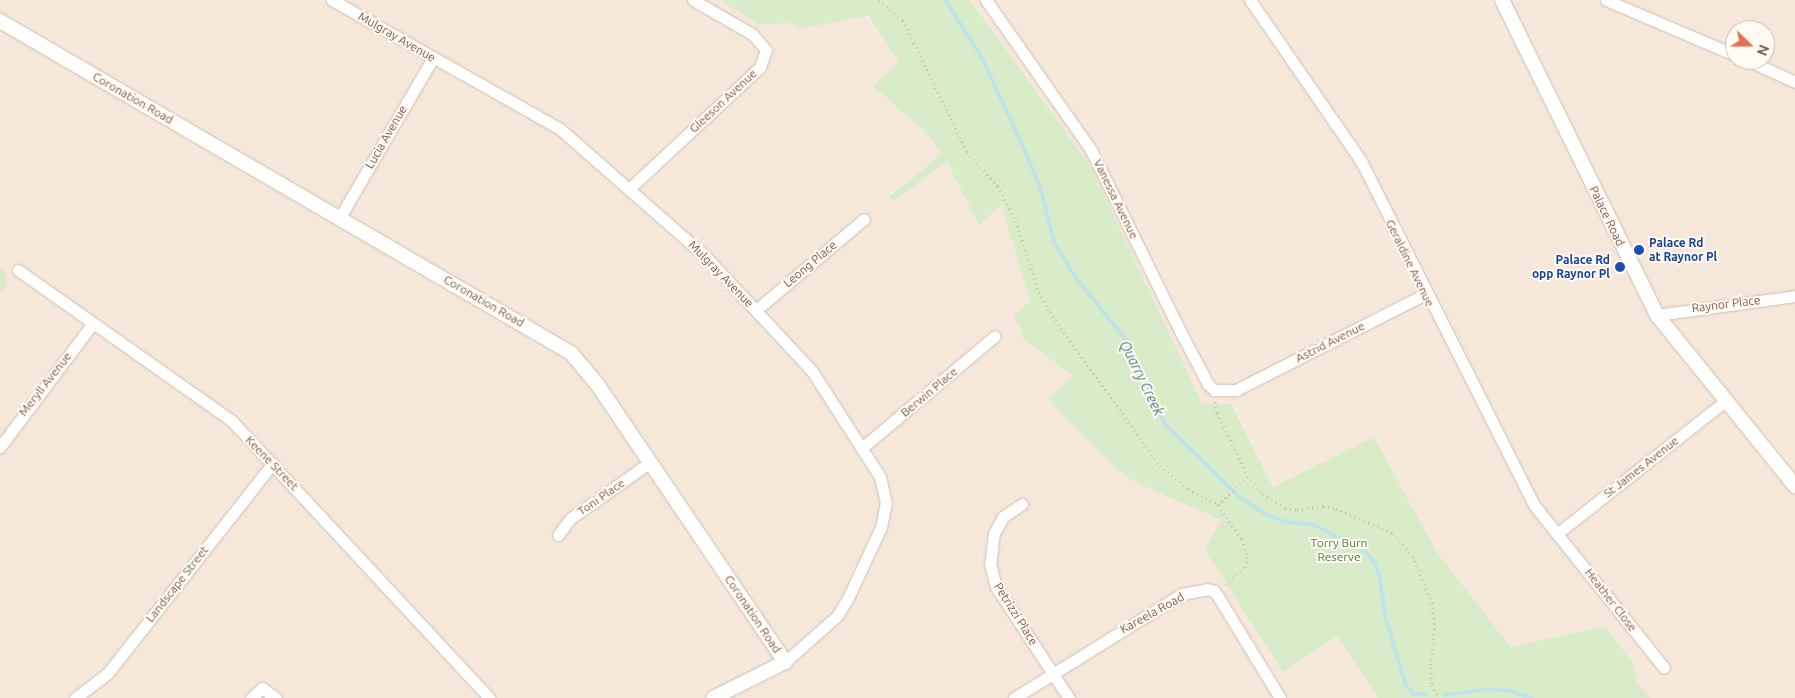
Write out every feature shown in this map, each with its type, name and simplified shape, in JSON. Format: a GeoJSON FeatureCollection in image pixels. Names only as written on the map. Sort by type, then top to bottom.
{"type":"FeatureCollection","features":[{"type":"Feature","properties":{"kind":"street","name":"Mulgray Avenue"},"geometry":{"type":"LineString","coordinates":[[332,0],[560,129],[706,256],[812,372],[863,447],[885,489],[886,502],[881,527],[837,616],[785,662]]}},
{"type":"Feature","properties":{"kind":"street","name":"Gleeson Avenue"},"geometry":{"type":"LineString","coordinates":[[630,188],[760,66],[766,50],[752,34],[693,0]]}},
{"type":"Feature","properties":{"kind":"street","name":"Vanessa Avenue"},"geometry":{"type":"LineString","coordinates":[[986,0],[1091,150],[1180,331],[1208,384],[1214,390]]}},
{"type":"Feature","properties":{"kind":"street","name":"Geraldine Avenue"},"geometry":{"type":"LineString","coordinates":[[1250,0],[1361,161],[1425,294],[1534,505],[1558,533]]}},
{"type":"Feature","properties":{"kind":"street","name":"Palace Road"},"geometry":{"type":"LineString","coordinates":[[1502,0],[1657,315],[1724,402],[1795,486]]}},
{"type":"Feature","properties":{"kind":"street"},"geometry":{"type":"LineString","coordinates":[[1606,0],[1725,51]]}},
{"type":"Feature","properties":{"kind":"street","name":"Coronation Road"},"geometry":{"type":"LineString","coordinates":[[0,21],[571,353],[592,378],[785,662],[713,698]]}},
{"type":"Feature","properties":{"kind":"street","name":"Lucia Avenue"},"geometry":{"type":"LineString","coordinates":[[340,217],[433,58]]}},
{"type":"Feature","properties":{"kind":"street"},"geometry":{"type":"LineString","coordinates":[[1769,70],[1795,82]]}},
{"type":"Feature","properties":{"kind":"street","name":"Leong Place"},"geometry":{"type":"LineString","coordinates":[[756,310],[864,219]]}},
{"type":"Feature","properties":{"kind":"street","name":"Keene Street"},"geometry":{"type":"LineString","coordinates":[[18,270],[232,421],[489,698]]}},
{"type":"Feature","properties":{"kind":"street","name":"Astrid Avenue"},"geometry":{"type":"LineString","coordinates":[[1214,390],[1236,390],[1425,294]]}},
{"type":"Feature","properties":{"kind":"street","name":"Raynor Place"},"geometry":{"type":"LineString","coordinates":[[1657,315],[1795,296]]}},
{"type":"Feature","properties":{"kind":"street","name":"Meryll Avenue"},"geometry":{"type":"LineString","coordinates":[[0,447],[93,322]]}},
{"type":"Feature","properties":{"kind":"street","name":"Berwin Place"},"geometry":{"type":"LineString","coordinates":[[863,447],[995,336]]}},
{"type":"Feature","properties":{"kind":"street","name":"St James Avenue"},"geometry":{"type":"LineString","coordinates":[[1558,533],[1724,402]]}},
{"type":"Feature","properties":{"kind":"street","name":"Landscape Street"},"geometry":{"type":"LineString","coordinates":[[75,698],[107,674],[273,463]]}},
{"type":"Feature","properties":{"kind":"street","name":"Toni Place"},"geometry":{"type":"LineString","coordinates":[[558,535],[571,518],[650,463]]}},
{"type":"Feature","properties":{"kind":"street","name":"Petrizzi Place"},"geometry":{"type":"LineString","coordinates":[[1022,504],[1003,517],[994,533],[990,564],[996,587],[1069,698]]}},
{"type":"Feature","properties":{"kind":"street","name":"Heather Close"},"geometry":{"type":"LineString","coordinates":[[1558,533],[1664,668]]}},
{"type":"Feature","properties":{"kind":"street"},"geometry":{"type":"LineString","coordinates":[[1214,591],[1280,698]]}},
{"type":"Feature","properties":{"kind":"street","name":"Kareela Road"},"geometry":{"type":"LineString","coordinates":[[1014,698],[1053,672],[1182,594],[1214,591]]}},
{"type":"Feature","properties":{"kind":"street"},"geometry":{"type":"LineString","coordinates":[[251,698],[262,688],[276,698]]}},
{"type":"Feature","properties":{"kind":"path"},"geometry":{"type":"LineString","coordinates":[[879,0],[903,20],[967,152],[998,186],[1016,220],[1039,292],[1083,362],[1160,466],[1188,489],[1218,505],[1242,539],[1248,557],[1245,568],[1214,591]]}},
{"type":"Feature","properties":{"kind":"path"},"geometry":{"type":"LineString","coordinates":[[1214,390],[1217,413],[1248,476],[1263,494],[1285,508],[1297,510],[1323,506],[1336,509],[1381,526],[1402,542],[1412,556],[1432,603],[1435,624],[1431,668],[1432,685],[1439,698]]}},
{"type":"Feature","properties":{"kind":"path"},"geometry":{"type":"LineString","coordinates":[[1218,505],[1248,476]]}},
{"type":"Feature","properties":{"kind":"shaded area"},"geometry":{"type":"Polygon","coordinates":[[[0,0],[719,0],[759,23],[790,23],[800,29],[867,16],[899,62],[873,86],[923,130],[942,153],[889,195],[893,202],[947,162],[979,225],[1001,205],[1030,301],[1020,326],[1021,337],[1073,376],[1049,399],[1119,471],[1134,482],[1221,520],[1215,536],[1283,671],[1337,636],[1378,698],[0,698],[0,0]]]}},
{"type":"Feature","properties":{"kind":"shaded area"},"geometry":{"type":"Polygon","coordinates":[[[970,0],[1795,0],[1795,698],[1651,698],[1637,683],[1634,664],[1605,626],[1511,647],[1437,552],[1374,437],[1273,487],[1233,404],[1202,403],[1091,167],[970,0]]]}},
{"type":"Feature","properties":{"kind":"green space","name":"Torry Burn Reserve"},"geometry":{"type":"Polygon","coordinates":[[[719,0],[970,0],[1091,167],[1202,403],[1232,404],[1273,487],[1374,437],[1437,552],[1511,647],[1605,626],[1634,664],[1637,683],[1651,698],[1378,698],[1337,636],[1283,672],[1205,550],[1221,520],[1134,482],[1119,471],[1048,399],[1073,376],[1021,337],[1020,326],[1013,316],[1030,301],[1001,205],[979,225],[947,162],[893,202],[889,196],[942,153],[923,130],[873,86],[899,62],[868,16],[800,29],[790,23],[759,24],[719,0]]]}},
{"type":"Feature","properties":{"kind":"green space"},"geometry":{"type":"Polygon","coordinates":[[[0,269],[5,270],[6,288],[0,291],[0,269]]]}},
{"type":"Feature","properties":{"kind":"waterway","name":"Quarry Creek"},"geometry":{"type":"LineString","coordinates":[[945,0],[981,56],[1025,151],[1041,190],[1054,242],[1075,277],[1128,342],[1165,424],[1239,497],[1265,514],[1286,522],[1314,525],[1364,550],[1374,562],[1380,578],[1384,613],[1406,686],[1414,694],[1425,694]]}},
{"type":"Feature","properties":{"kind":"waterway","name":"Quarry Creek"},"geometry":{"type":"LineString","coordinates":[[1444,695],[1487,689],[1511,691],[1531,698]]}},
{"type":"Feature","properties":{"kind":"place","name":"Palace Rd at Raynor Pl"},"geometry":{"type":"Point","coordinates":[1639,250]}},
{"type":"Feature","properties":{"kind":"place","name":"Palace Rd opp Raynor Pl"},"geometry":{"type":"Point","coordinates":[1620,267]}}]}
